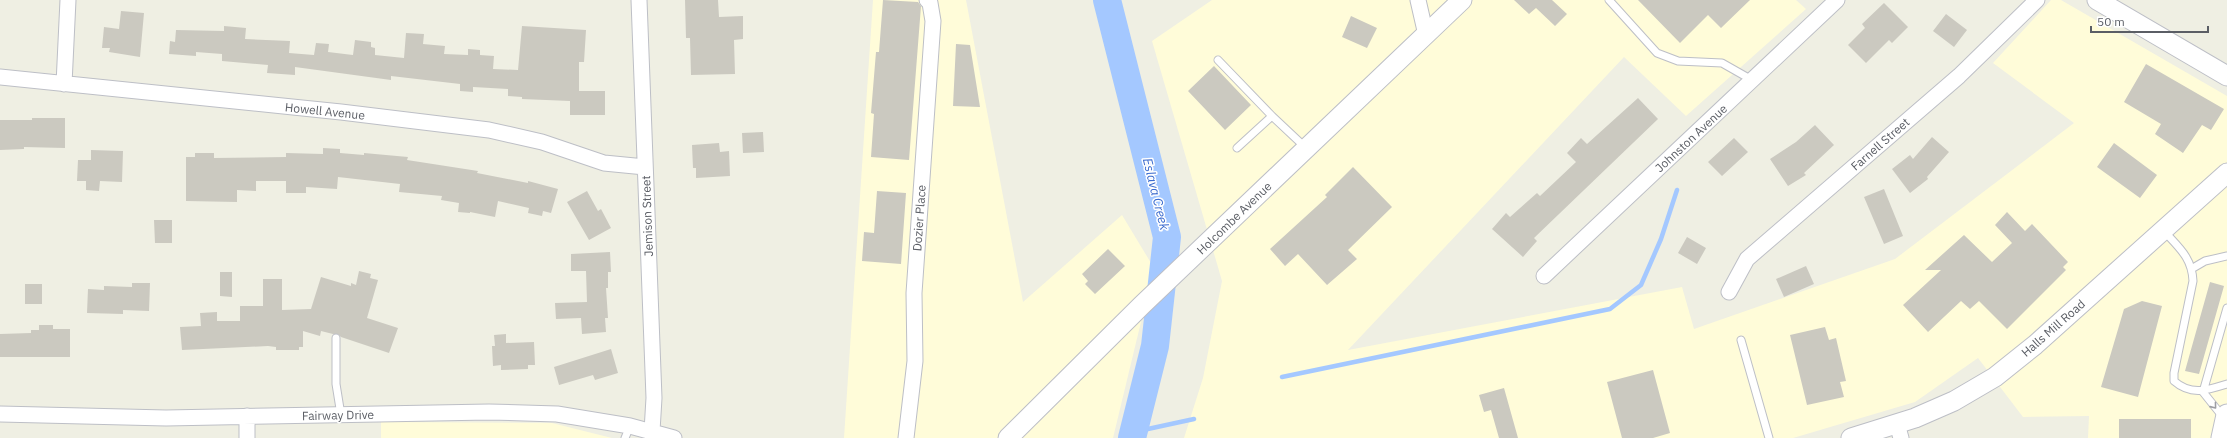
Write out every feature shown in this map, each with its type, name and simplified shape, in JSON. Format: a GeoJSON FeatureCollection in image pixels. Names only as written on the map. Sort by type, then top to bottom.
{"type":"FeatureCollection","features":[{"type":"Feature","properties":{"kind":"street"},"geometry":{"type":"LineString","coordinates":[[64,84],[68,0]]}},
{"type":"Feature","properties":{"kind":"street","name":"Jemison Street"},"geometry":{"type":"LineString","coordinates":[[639,0],[654,398],[652,431]]}},
{"type":"Feature","properties":{"kind":"street","name":"Dozier Place"},"geometry":{"type":"LineString","coordinates":[[906,438],[915,361],[914,293],[933,21],[930,3],[926,0]]}},
{"type":"Feature","properties":{"kind":"street"},"geometry":{"type":"LineString","coordinates":[[1418,0],[1426,35]]}},
{"type":"Feature","properties":{"kind":"street","name":"Holcombe Avenue"},"geometry":{"type":"LineString","coordinates":[[1008,438],[1142,305],[1462,0]]}},
{"type":"Feature","properties":{"kind":"street","name":"Johnston Avenue"},"geometry":{"type":"LineString","coordinates":[[1544,276],[1837,0]]}},
{"type":"Feature","properties":{"kind":"street","name":"Farnell Street"},"geometry":{"type":"LineString","coordinates":[[1729,292],[1747,260],[1959,76],[2037,0]]}},
{"type":"Feature","properties":{"kind":"street"},"geometry":{"type":"LineString","coordinates":[[2096,0],[2227,76]]}},
{"type":"Feature","properties":{"kind":"street","name":"Howell Avenue"},"geometry":{"type":"LineString","coordinates":[[0,77],[341,112],[490,130],[542,142],[604,163],[646,167]]}},
{"type":"Feature","properties":{"kind":"street","name":"Halls Mill Road"},"geometry":{"type":"LineString","coordinates":[[1851,438],[1899,431],[1915,418],[1954,401],[1996,377],[2035,345],[2227,172]]}},
{"type":"Feature","properties":{"kind":"street","name":"Fairway Drive"},"geometry":{"type":"LineString","coordinates":[[0,414],[166,418],[489,412],[550,414],[628,432],[652,431],[674,438]]}},
{"type":"Feature","properties":{"kind":"street"},"geometry":{"type":"LineString","coordinates":[[247,416],[247,438]]}},
{"type":"Feature","properties":{"kind":"lane"},"geometry":{"type":"LineString","coordinates":[[1609,0],[1657,53],[1678,61],[1722,63],[1752,80]]}},
{"type":"Feature","properties":{"kind":"lane"},"geometry":{"type":"LineString","coordinates":[[1218,60],[1272,116],[1306,148]]}},
{"type":"Feature","properties":{"kind":"lane"},"geometry":{"type":"LineString","coordinates":[[1237,148],[1272,116]]}},
{"type":"Feature","properties":{"kind":"lane"},"geometry":{"type":"LineString","coordinates":[[2163,230],[2188,257],[2193,268],[2193,281],[2174,373],[2174,381],[2179,385],[2203,392],[2227,384]]}},
{"type":"Feature","properties":{"kind":"lane"},"geometry":{"type":"LineString","coordinates":[[2193,268],[2205,261],[2227,256]]}},
{"type":"Feature","properties":{"kind":"lane"},"geometry":{"type":"LineString","coordinates":[[2225,425],[2203,392],[2227,308]]}},
{"type":"Feature","properties":{"kind":"lane"},"geometry":{"type":"LineString","coordinates":[[336,338],[336,384],[341,414]]}},
{"type":"Feature","properties":{"kind":"lane"},"geometry":{"type":"LineString","coordinates":[[1740,340],[1769,438]]}},
{"type":"Feature","properties":{"kind":"shaded area"},"geometry":{"type":"Polygon","coordinates":[[[873,0],[966,0],[1023,302],[1122,215],[1154,268],[1113,438],[844,438],[873,0]]]}},
{"type":"Feature","properties":{"kind":"shaded area"},"geometry":{"type":"Polygon","coordinates":[[[1212,0],[1796,0],[1806,9],[1686,116],[1624,57],[1348,350],[1682,287],[1694,329],[1895,259],[2074,123],[1993,63],[2051,0],[2061,0],[2227,96],[2227,438],[2088,438],[2089,416],[2023,417],[1978,358],[1915,402],[1793,438],[1184,438],[1203,378],[1222,281],[1152,41],[1212,0]]]}},
{"type":"Feature","properties":{"kind":"shaded area"},"geometry":{"type":"Polygon","coordinates":[[[381,422],[552,423],[612,438],[381,438],[381,422]]]}},
{"type":"Feature","properties":{"kind":"building"},"geometry":{"type":"Polygon","coordinates":[[[685,0],[718,0],[719,17],[743,16],[743,39],[734,40],[735,74],[691,75],[690,38],[686,38],[685,0]]]}},
{"type":"Feature","properties":{"kind":"building"},"geometry":{"type":"Polygon","coordinates":[[[883,0],[918,2],[921,6],[909,160],[871,157],[874,114],[871,113],[876,52],[879,52],[883,0]]]}},
{"type":"Feature","properties":{"kind":"building"},"geometry":{"type":"Polygon","coordinates":[[[1514,0],[1552,0],[1567,14],[1555,26],[1536,8],[1529,14],[1514,0]]]}},
{"type":"Feature","properties":{"kind":"building"},"geometry":{"type":"Polygon","coordinates":[[[1638,0],[1750,0],[1721,28],[1708,15],[1680,43],[1638,0]]]}},
{"type":"Feature","properties":{"kind":"building"},"geometry":{"type":"Polygon","coordinates":[[[1884,3],[1908,27],[1892,43],[1889,40],[1866,63],[1848,45],[1865,28],[1862,24],[1884,3]]]}},
{"type":"Feature","properties":{"kind":"building"},"geometry":{"type":"Polygon","coordinates":[[[121,11],[144,13],[140,57],[109,52],[110,48],[102,48],[104,27],[119,29],[121,11]]]}},
{"type":"Feature","properties":{"kind":"building"},"geometry":{"type":"Polygon","coordinates":[[[1946,14],[1967,30],[1954,47],[1933,31],[1946,14]]]}},
{"type":"Feature","properties":{"kind":"building"},"geometry":{"type":"Polygon","coordinates":[[[1351,16],[1377,28],[1367,48],[1342,37],[1351,16]]]}},
{"type":"Feature","properties":{"kind":"building"},"geometry":{"type":"Polygon","coordinates":[[[224,26],[246,28],[245,39],[290,41],[289,53],[314,55],[316,43],[329,44],[328,52],[353,55],[355,40],[371,42],[371,47],[375,48],[375,55],[404,58],[406,33],[424,34],[423,44],[445,46],[444,54],[468,55],[468,49],[480,50],[480,55],[494,56],[493,69],[518,70],[522,26],[586,30],[584,62],[579,62],[579,91],[605,91],[605,115],[570,115],[570,101],[522,99],[522,97],[508,96],[508,89],[473,87],[473,92],[460,91],[460,84],[391,76],[391,80],[295,67],[295,75],[267,73],[268,65],[222,61],[222,54],[196,52],[196,56],[169,54],[170,41],[175,42],[176,30],[224,31],[224,26]]]}},
{"type":"Feature","properties":{"kind":"building"},"geometry":{"type":"Polygon","coordinates":[[[956,44],[970,45],[980,107],[953,106],[956,44]]]}},
{"type":"Feature","properties":{"kind":"building"},"geometry":{"type":"Polygon","coordinates":[[[2146,64],[2224,109],[2211,130],[2202,125],[2183,153],[2155,134],[2161,124],[2124,102],[2146,64]]]}},
{"type":"Feature","properties":{"kind":"building"},"geometry":{"type":"Polygon","coordinates":[[[1214,66],[1251,105],[1225,130],[1188,91],[1214,66]]]}},
{"type":"Feature","properties":{"kind":"building"},"geometry":{"type":"Polygon","coordinates":[[[1638,98],[1658,119],[1534,238],[1537,241],[1523,257],[1492,229],[1506,213],[1510,217],[1537,193],[1540,196],[1576,162],[1567,153],[1581,138],[1587,144],[1638,98]]]}},
{"type":"Feature","properties":{"kind":"building"},"geometry":{"type":"Polygon","coordinates":[[[32,118],[65,118],[65,148],[24,147],[24,149],[0,150],[0,120],[32,120],[32,118]]]}},
{"type":"Feature","properties":{"kind":"building"},"geometry":{"type":"Polygon","coordinates":[[[1815,125],[1834,145],[1804,173],[1806,175],[1788,186],[1770,159],[1796,142],[1815,125]]]}},
{"type":"Feature","properties":{"kind":"building"},"geometry":{"type":"Polygon","coordinates":[[[763,132],[764,152],[743,153],[742,133],[763,132]]]}},
{"type":"Feature","properties":{"kind":"building"},"geometry":{"type":"Polygon","coordinates":[[[1932,137],[1949,152],[1927,177],[1928,179],[1910,193],[1892,169],[1910,155],[1913,159],[1932,137]]]}},
{"type":"Feature","properties":{"kind":"building"},"geometry":{"type":"Polygon","coordinates":[[[1734,138],[1748,152],[1722,176],[1708,162],[1734,138]]]}},
{"type":"Feature","properties":{"kind":"building"},"geometry":{"type":"Polygon","coordinates":[[[719,143],[720,152],[729,151],[730,176],[696,178],[696,168],[693,168],[692,145],[719,143]]]}},
{"type":"Feature","properties":{"kind":"building"},"geometry":{"type":"Polygon","coordinates":[[[2114,143],[2157,175],[2140,198],[2097,167],[2114,143]]]}},
{"type":"Feature","properties":{"kind":"building"},"geometry":{"type":"Polygon","coordinates":[[[323,148],[340,149],[340,153],[364,155],[364,153],[408,157],[407,160],[478,171],[477,173],[528,183],[528,181],[558,189],[551,213],[543,211],[542,216],[528,213],[529,208],[498,201],[495,217],[470,212],[458,212],[459,203],[441,200],[442,196],[399,192],[400,184],[338,177],[337,189],[306,187],[306,193],[286,193],[286,181],[256,181],[256,191],[237,190],[237,202],[186,201],[186,157],[195,157],[195,153],[214,153],[214,158],[286,157],[286,153],[323,154],[323,148]]]}},
{"type":"Feature","properties":{"kind":"building"},"geometry":{"type":"Polygon","coordinates":[[[91,150],[123,151],[122,182],[100,181],[99,191],[86,190],[86,181],[77,181],[78,160],[91,160],[91,150]]]}},
{"type":"Feature","properties":{"kind":"building"},"geometry":{"type":"Polygon","coordinates":[[[1353,167],[1392,207],[1348,250],[1357,259],[1327,285],[1298,254],[1285,266],[1270,249],[1327,197],[1325,195],[1353,167]]]}},
{"type":"Feature","properties":{"kind":"building"},"geometry":{"type":"Polygon","coordinates":[[[1884,189],[1903,236],[1884,244],[1864,197],[1884,189]]]}},
{"type":"Feature","properties":{"kind":"building"},"geometry":{"type":"Polygon","coordinates":[[[587,191],[598,211],[601,209],[611,228],[589,240],[567,202],[587,191]]]}},
{"type":"Feature","properties":{"kind":"building"},"geometry":{"type":"Polygon","coordinates":[[[877,191],[906,193],[901,264],[862,261],[864,232],[874,233],[877,191]]]}},
{"type":"Feature","properties":{"kind":"building"},"geometry":{"type":"Polygon","coordinates":[[[2007,212],[2025,231],[2032,224],[2068,262],[2063,267],[2066,270],[2007,329],[1979,301],[1970,309],[1961,301],[1928,332],[1903,305],[1941,270],[1925,270],[1964,235],[1992,262],[2012,243],[1995,225],[2007,212]]]}},
{"type":"Feature","properties":{"kind":"building"},"geometry":{"type":"Polygon","coordinates":[[[154,220],[172,220],[172,243],[155,243],[154,220]]]}},
{"type":"Feature","properties":{"kind":"building"},"geometry":{"type":"Polygon","coordinates":[[[1687,237],[1706,248],[1697,264],[1678,253],[1687,237]]]}},
{"type":"Feature","properties":{"kind":"building"},"geometry":{"type":"Polygon","coordinates":[[[1108,249],[1125,266],[1095,294],[1085,284],[1088,281],[1082,274],[1108,249]]]}},
{"type":"Feature","properties":{"kind":"building"},"geometry":{"type":"Polygon","coordinates":[[[610,252],[611,272],[608,272],[608,288],[606,288],[608,318],[605,318],[606,332],[582,334],[581,318],[556,319],[555,303],[587,302],[586,271],[571,271],[571,254],[610,252]]]}},
{"type":"Feature","properties":{"kind":"building"},"geometry":{"type":"Polygon","coordinates":[[[1806,266],[1814,284],[1784,297],[1776,279],[1806,266]]]}},
{"type":"Feature","properties":{"kind":"building"},"geometry":{"type":"Polygon","coordinates":[[[359,271],[371,274],[370,278],[378,280],[367,318],[398,328],[389,353],[341,337],[338,334],[321,331],[320,336],[303,331],[303,347],[299,347],[299,350],[276,350],[276,347],[268,346],[182,350],[180,327],[201,326],[200,313],[217,312],[217,321],[240,321],[240,306],[263,306],[263,279],[282,279],[282,310],[311,309],[321,277],[351,286],[351,283],[356,285],[359,271]]]}},
{"type":"Feature","properties":{"kind":"building"},"geometry":{"type":"Polygon","coordinates":[[[220,272],[232,272],[232,297],[220,296],[220,272]]]}},
{"type":"Feature","properties":{"kind":"building"},"geometry":{"type":"Polygon","coordinates":[[[2210,282],[2224,286],[2199,374],[2185,371],[2210,282]]]}},
{"type":"Feature","properties":{"kind":"building"},"geometry":{"type":"Polygon","coordinates":[[[132,283],[150,283],[149,311],[123,310],[123,314],[87,313],[88,289],[104,290],[104,286],[132,287],[132,283]]]}},
{"type":"Feature","properties":{"kind":"building"},"geometry":{"type":"Polygon","coordinates":[[[25,284],[42,284],[42,304],[25,304],[25,284]]]}},
{"type":"Feature","properties":{"kind":"building"},"geometry":{"type":"Polygon","coordinates":[[[2142,301],[2162,306],[2138,397],[2101,387],[2124,309],[2142,301]]]}},
{"type":"Feature","properties":{"kind":"building"},"geometry":{"type":"Polygon","coordinates":[[[39,325],[53,325],[53,329],[70,329],[70,357],[0,357],[0,334],[31,333],[31,330],[39,330],[39,325]]]}},
{"type":"Feature","properties":{"kind":"building"},"geometry":{"type":"Polygon","coordinates":[[[1825,327],[1829,340],[1836,338],[1846,381],[1840,382],[1844,397],[1807,405],[1790,335],[1825,327]]]}},
{"type":"Feature","properties":{"kind":"building"},"geometry":{"type":"Polygon","coordinates":[[[506,334],[506,343],[534,342],[535,365],[528,365],[528,369],[501,370],[501,365],[493,366],[492,346],[495,346],[494,335],[506,334]]]}},
{"type":"Feature","properties":{"kind":"building"},"geometry":{"type":"Polygon","coordinates":[[[611,349],[618,373],[595,380],[593,375],[559,385],[554,367],[611,349]]]}},
{"type":"Feature","properties":{"kind":"building"},"geometry":{"type":"Polygon","coordinates":[[[1653,370],[1670,433],[1653,438],[1622,438],[1607,382],[1653,370]]]}},
{"type":"Feature","properties":{"kind":"building"},"geometry":{"type":"Polygon","coordinates":[[[1504,388],[1518,438],[1499,438],[1491,410],[1484,412],[1479,395],[1504,388]]]}},
{"type":"Feature","properties":{"kind":"building"},"geometry":{"type":"Polygon","coordinates":[[[2119,419],[2191,419],[2191,438],[2119,438],[2119,419]]]}},
{"type":"Feature","properties":{"kind":"waterway","name":"Eslava Creek"},"geometry":{"type":"LineString","coordinates":[[1107,0],[1167,237],[1155,346],[1132,438]]}},
{"type":"Feature","properties":{"kind":"waterway"},"geometry":{"type":"LineString","coordinates":[[1282,377],[1610,309],[1641,285],[1661,239],[1677,190]]}},
{"type":"Feature","properties":{"kind":"waterway"},"geometry":{"type":"LineString","coordinates":[[1134,432],[1194,419]]}}]}
